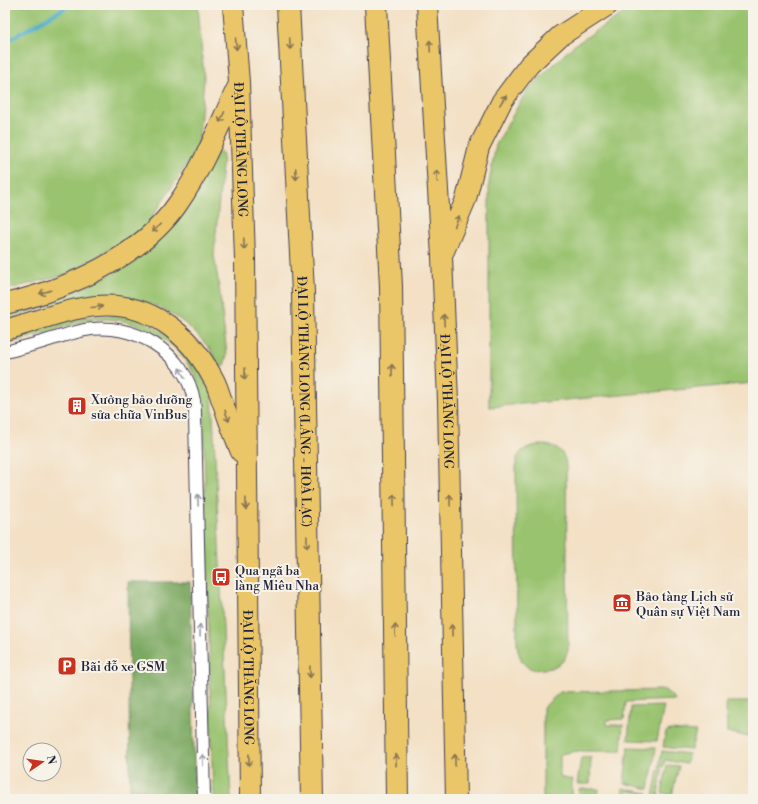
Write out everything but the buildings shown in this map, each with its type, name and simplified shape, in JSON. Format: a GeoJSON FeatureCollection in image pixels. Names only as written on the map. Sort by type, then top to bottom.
{"type":"FeatureCollection","features":[{"type":"Feature","properties":{"kind":"highway","name":"ĐẠI LỘ THĂNG LONG (LÁNG - HOÀ LẠC)"},"geometry":{"type":"LineString","coordinates":[[288,5],[303,292],[312,799]]}},
{"type":"Feature","properties":{"kind":"highway"},"geometry":{"type":"LineString","coordinates":[[376,5],[392,286],[397,799]]}},
{"type":"Feature","properties":{"kind":"main road","name":"ĐẠI LỘ THĂNG LONG"},"geometry":{"type":"LineString","coordinates":[[233,5],[239,82],[244,259],[250,799]]}},
{"type":"Feature","properties":{"kind":"main road","name":"ĐẠI LỘ THĂNG LONG"},"geometry":{"type":"LineString","coordinates":[[427,5],[442,257],[448,401],[456,799]]}},
{"type":"Feature","properties":{"kind":"main road"},"geometry":{"type":"LineString","coordinates":[[442,257],[466,199],[479,147],[502,101],[529,65],[560,36],[608,5]]}},
{"type":"Feature","properties":{"kind":"main road"},"geometry":{"type":"LineString","coordinates":[[5,304],[53,290],[94,272],[116,260],[163,222],[179,203],[194,178],[208,151],[239,82]]}},
{"type":"Feature","properties":{"kind":"main road"},"geometry":{"type":"LineString","coordinates":[[5,330],[70,311],[96,306],[123,306],[144,312],[164,322],[178,332],[190,344],[203,360],[214,379],[246,465]]}},
{"type":"Feature","properties":{"kind":"street"},"geometry":{"type":"LineString","coordinates":[[5,352],[36,345],[84,330],[112,329],[125,331],[148,340],[168,354],[177,364],[190,387],[194,401],[196,436],[204,799]]}},
{"type":"Feature","properties":{"kind":"green space"},"geometry":{"type":"Polygon","coordinates":[[[5,5],[198,5],[204,79],[198,148],[144,229],[68,274],[5,290],[5,5]]]}},
{"type":"Feature","properties":{"kind":"green space"},"geometry":{"type":"Polygon","coordinates":[[[636,5],[753,5],[753,383],[489,407],[489,183],[496,145],[527,90],[573,46],[636,5]]]}},
{"type":"Feature","properties":{"kind":"green space"},"geometry":{"type":"Polygon","coordinates":[[[219,151],[223,156],[214,255],[227,355],[224,366],[220,367],[215,356],[204,342],[179,319],[166,311],[138,300],[108,297],[78,299],[50,306],[5,321],[5,315],[32,308],[75,292],[111,274],[142,253],[219,151]]]}},
{"type":"Feature","properties":{"kind":"green space"},"geometry":{"type":"Polygon","coordinates":[[[133,314],[186,346],[212,393],[231,799],[213,799],[203,409],[200,388],[196,378],[183,357],[173,346],[149,330],[136,324],[122,321],[108,319],[84,321],[5,345],[5,338],[74,317],[133,314]]]}},
{"type":"Feature","properties":{"kind":"green space"},"geometry":{"type":"Polygon","coordinates":[[[538,445],[556,448],[565,458],[566,464],[568,650],[562,662],[556,666],[538,670],[532,669],[524,664],[519,654],[517,644],[516,460],[524,449],[538,445]]]}},
{"type":"Feature","properties":{"kind":"green space"},"geometry":{"type":"Polygon","coordinates":[[[128,582],[190,582],[195,799],[130,799],[128,582]]]}},
{"type":"Feature","properties":{"kind":"green space"},"geometry":{"type":"Polygon","coordinates":[[[665,690],[676,700],[626,702],[624,719],[607,720],[607,725],[623,725],[621,751],[578,751],[560,754],[560,777],[572,780],[572,799],[543,799],[543,708],[560,692],[665,690]]]}},
{"type":"Feature","properties":{"kind":"green space"},"geometry":{"type":"Polygon","coordinates":[[[726,702],[753,702],[753,738],[727,732],[726,702]]]}},
{"type":"Feature","properties":{"kind":"green space"},"geometry":{"type":"Polygon","coordinates":[[[664,706],[657,741],[628,740],[631,707],[664,706]]]}},
{"type":"Feature","properties":{"kind":"green space"},"geometry":{"type":"Polygon","coordinates":[[[670,730],[696,732],[691,750],[663,747],[666,732],[670,730]]]}},
{"type":"Feature","properties":{"kind":"green space"},"geometry":{"type":"Polygon","coordinates":[[[628,747],[656,748],[649,789],[624,783],[628,747]]]}},
{"type":"Feature","properties":{"kind":"green space"},"geometry":{"type":"Polygon","coordinates":[[[662,751],[689,754],[686,764],[665,760],[663,767],[659,767],[662,751]]]}},
{"type":"Feature","properties":{"kind":"green space"},"geometry":{"type":"Polygon","coordinates":[[[591,757],[590,784],[577,784],[581,758],[591,757]]]}},
{"type":"Feature","properties":{"kind":"green space"},"geometry":{"type":"Polygon","coordinates":[[[667,765],[679,766],[672,795],[662,793],[667,765]]]}},
{"type":"Feature","properties":{"kind":"green space"},"geometry":{"type":"Polygon","coordinates":[[[658,770],[662,770],[658,795],[664,799],[653,797],[658,770]]]}},
{"type":"Feature","properties":{"kind":"green space"},"geometry":{"type":"Polygon","coordinates":[[[623,788],[648,793],[647,799],[643,799],[644,794],[628,791],[626,799],[622,799],[623,788]]]}},
{"type":"Feature","properties":{"kind":"green space"},"geometry":{"type":"Polygon","coordinates":[[[579,789],[599,789],[598,799],[579,799],[579,789]]]}},
{"type":"Feature","properties":{"kind":"waterway"},"geometry":{"type":"LineString","coordinates":[[5,42],[70,5]]}},
{"type":"Feature","properties":{"kind":"place","name":"Xưởng bảo dưỡng sửa chữa VinBus"},"geometry":{"type":"Point","coordinates":[77,406]}},
{"type":"Feature","properties":{"kind":"place","name":"Qua ngã ba làng Miêu Nha"},"geometry":{"type":"Point","coordinates":[221,577]}},
{"type":"Feature","properties":{"kind":"place","name":"Bảo tàng Lịch sử Quân sự Việt Nam"},"geometry":{"type":"Point","coordinates":[622,603]}},
{"type":"Feature","properties":{"kind":"place","name":"Bãi đỗ xe GSM"},"geometry":{"type":"Point","coordinates":[67,666]}}]}
